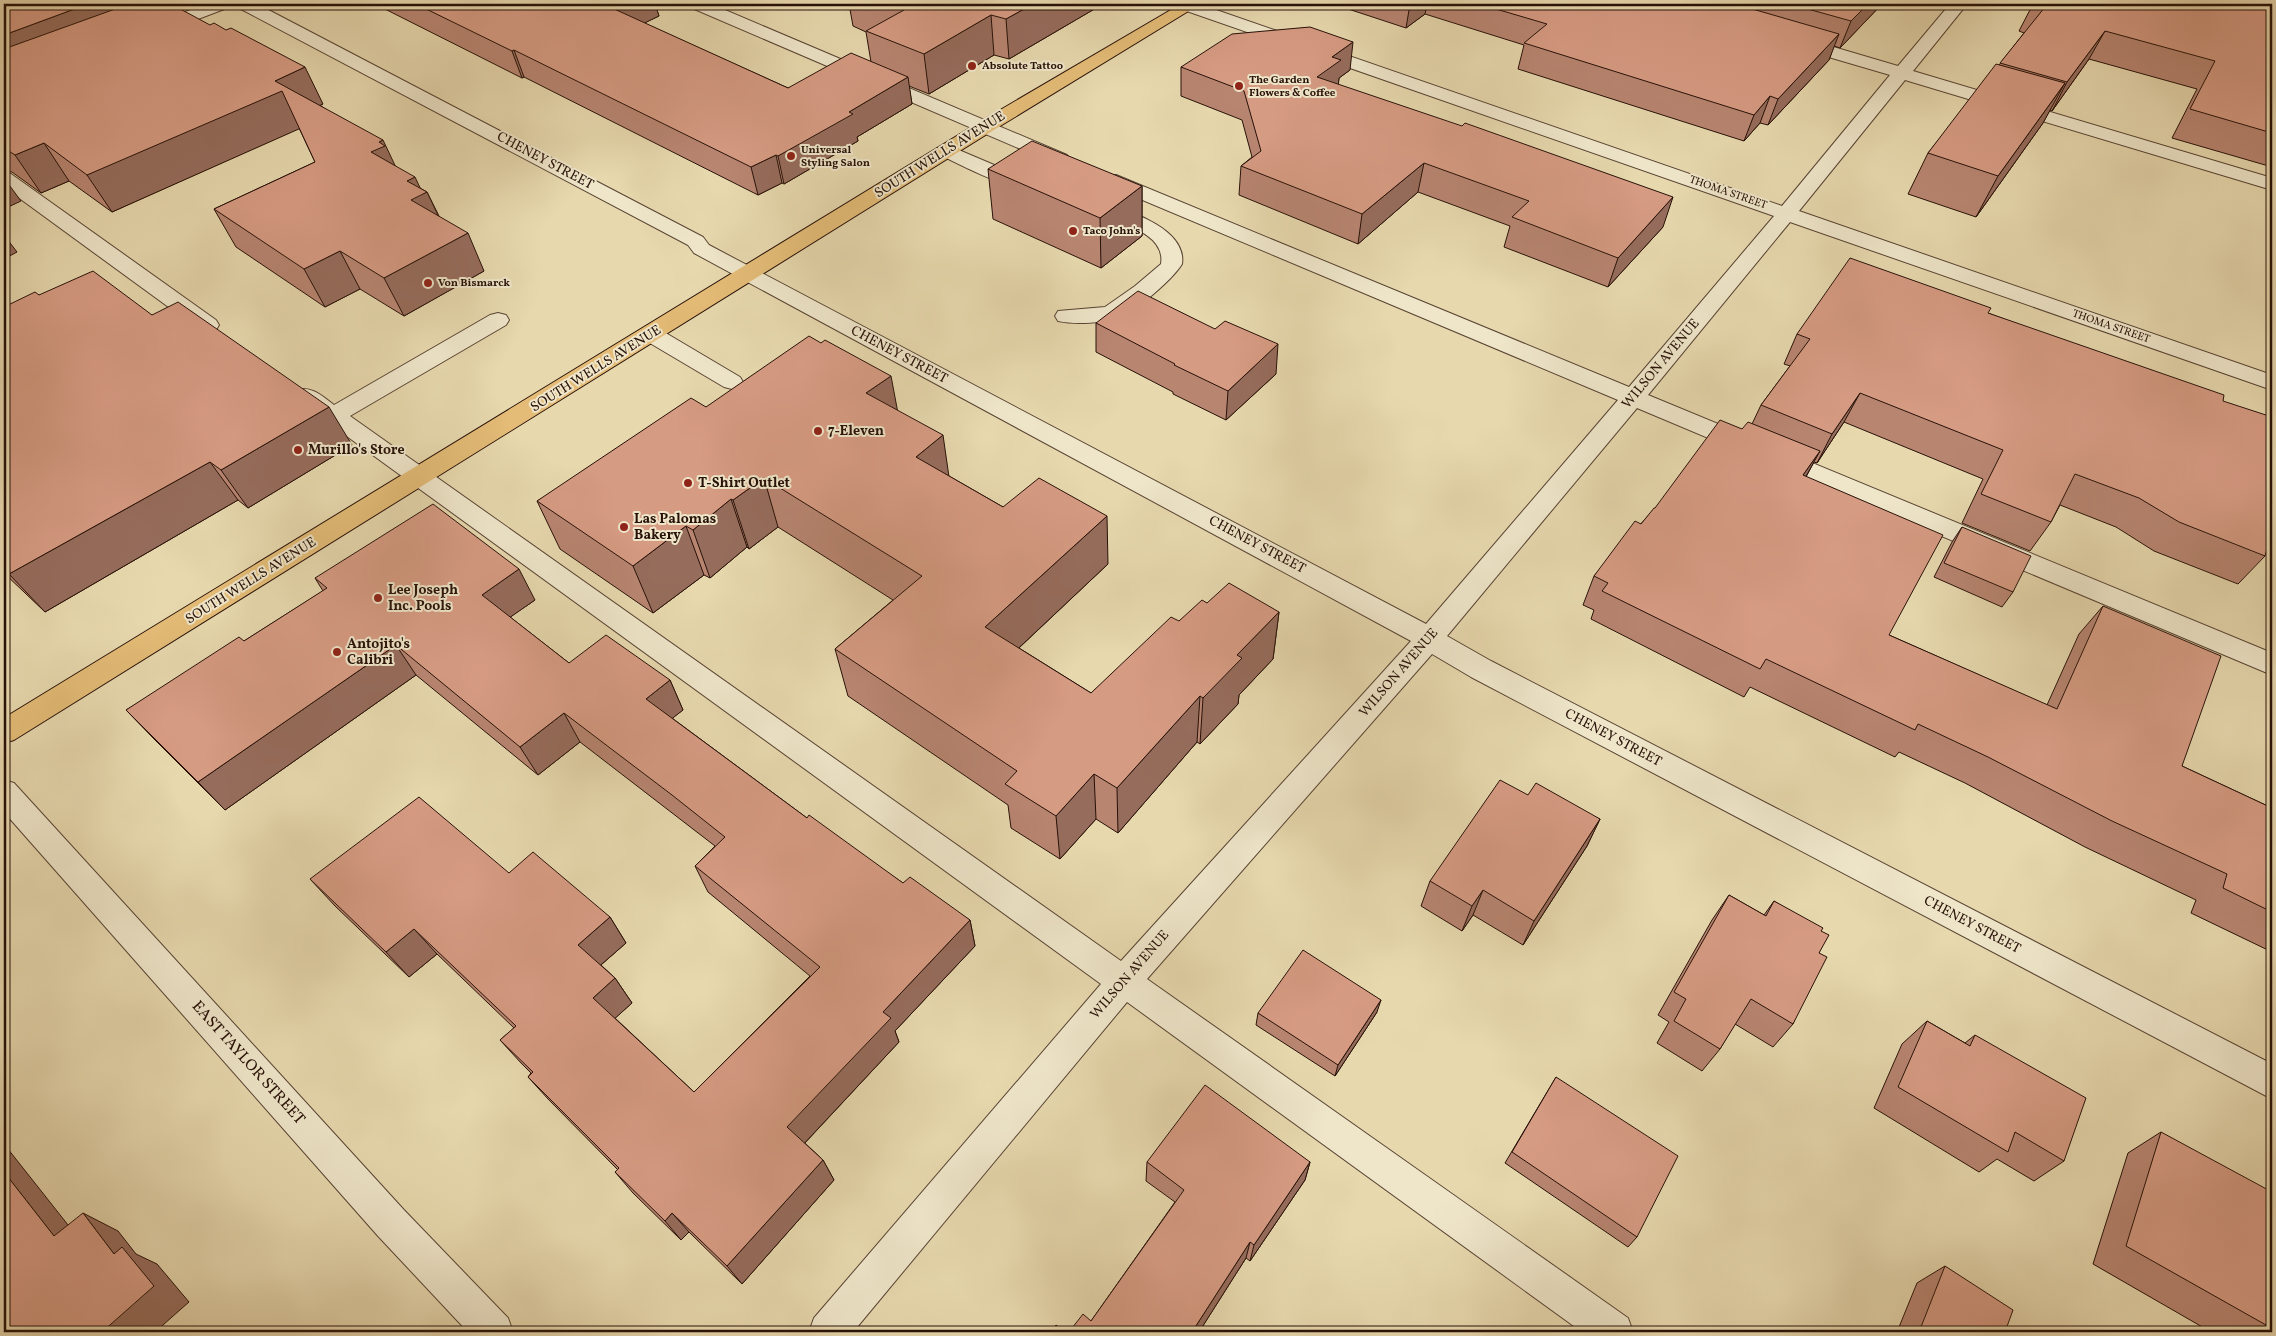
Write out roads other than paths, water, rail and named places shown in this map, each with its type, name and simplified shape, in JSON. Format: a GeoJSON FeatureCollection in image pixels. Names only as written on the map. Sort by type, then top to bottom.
{"type":"FeatureCollection","features":[{"type":"Feature","properties":{"kind":"main road","name":"SOUTH WELLS AVENUE"},"geometry":{"type":"LineString","coordinates":[[4,732],[985,127],[1188,4]]}},
{"type":"Feature","properties":{"kind":"street"},"geometry":{"type":"LineString","coordinates":[[146,33],[222,4]]}},
{"type":"Feature","properties":{"kind":"street","name":"CHENEY STREET"},"geometry":{"type":"LineString","coordinates":[[245,4],[696,241],[701,249],[1429,638],[1481,669],[2272,1082]]}},
{"type":"Feature","properties":{"kind":"street"},"geometry":{"type":"LineString","coordinates":[[698,4],[1085,169],[2272,664]]}},
{"type":"Feature","properties":{"kind":"street","name":"THOMA STREET"},"geometry":{"type":"LineString","coordinates":[[1188,4],[2272,383]]}},
{"type":"Feature","properties":{"kind":"street","name":"WILSON AVENUE"},"geometry":{"type":"LineString","coordinates":[[828,1332],[1124,981],[1391,684],[1787,214],[1959,4]]}},
{"type":"Feature","properties":{"kind":"street"},"geometry":{"type":"LineString","coordinates":[[1781,37],[2272,184]]}},
{"type":"Feature","properties":{"kind":"street"},"geometry":{"type":"LineString","coordinates":[[947,151],[999,174],[1042,185]]}},
{"type":"Feature","properties":{"kind":"street"},"geometry":{"type":"LineString","coordinates":[[4,178],[229,340]]}},
{"type":"Feature","properties":{"kind":"street"},"geometry":{"type":"LineString","coordinates":[[1066,316],[1114,312],[1163,274],[1171,265],[1172,256],[1168,245],[1161,237],[1148,229],[1087,202]]}},
{"type":"Feature","properties":{"kind":"street"},"geometry":{"type":"LineString","coordinates":[[334,416],[498,320]]}},
{"type":"Feature","properties":{"kind":"street"},"geometry":{"type":"LineString","coordinates":[[651,334],[732,382]]}},
{"type":"Feature","properties":{"kind":"street"},"geometry":{"type":"LineString","coordinates":[[285,381],[1614,1332]]}},
{"type":"Feature","properties":{"kind":"street","name":"EAST TAYLOR STREET"},"geometry":{"type":"LineString","coordinates":[[4,792],[385,1216],[494,1332]]}},
{"type":"Feature","properties":{"kind":"place","name":"Absolute Tattoo"},"geometry":{"type":"Point","coordinates":[972,66]}},
{"type":"Feature","properties":{"kind":"place","name":"The Garden Flowers & Coffee"},"geometry":{"type":"Point","coordinates":[1239,86]}},
{"type":"Feature","properties":{"kind":"place","name":"Universal Styling Salon"},"geometry":{"type":"Point","coordinates":[791,156]}},
{"type":"Feature","properties":{"kind":"place","name":"Taco John's"},"geometry":{"type":"Point","coordinates":[1073,231]}},
{"type":"Feature","properties":{"kind":"place","name":"Von Bismarck"},"geometry":{"type":"Point","coordinates":[428,283]}},
{"type":"Feature","properties":{"kind":"place","name":"7-Eleven"},"geometry":{"type":"Point","coordinates":[818,431]}},
{"type":"Feature","properties":{"kind":"place","name":"Murillo's Store"},"geometry":{"type":"Point","coordinates":[298,450]}},
{"type":"Feature","properties":{"kind":"place","name":"T-Shirt Outlet"},"geometry":{"type":"Point","coordinates":[688,483]}},
{"type":"Feature","properties":{"kind":"place","name":"Las Palomas Bakery"},"geometry":{"type":"Point","coordinates":[624,527]}},
{"type":"Feature","properties":{"kind":"place","name":"Lee Joseph Inc. Pools"},"geometry":{"type":"Point","coordinates":[378,598]}},
{"type":"Feature","properties":{"kind":"place","name":"Antojito's Calibri"},"geometry":{"type":"Point","coordinates":[337,652]}}]}
